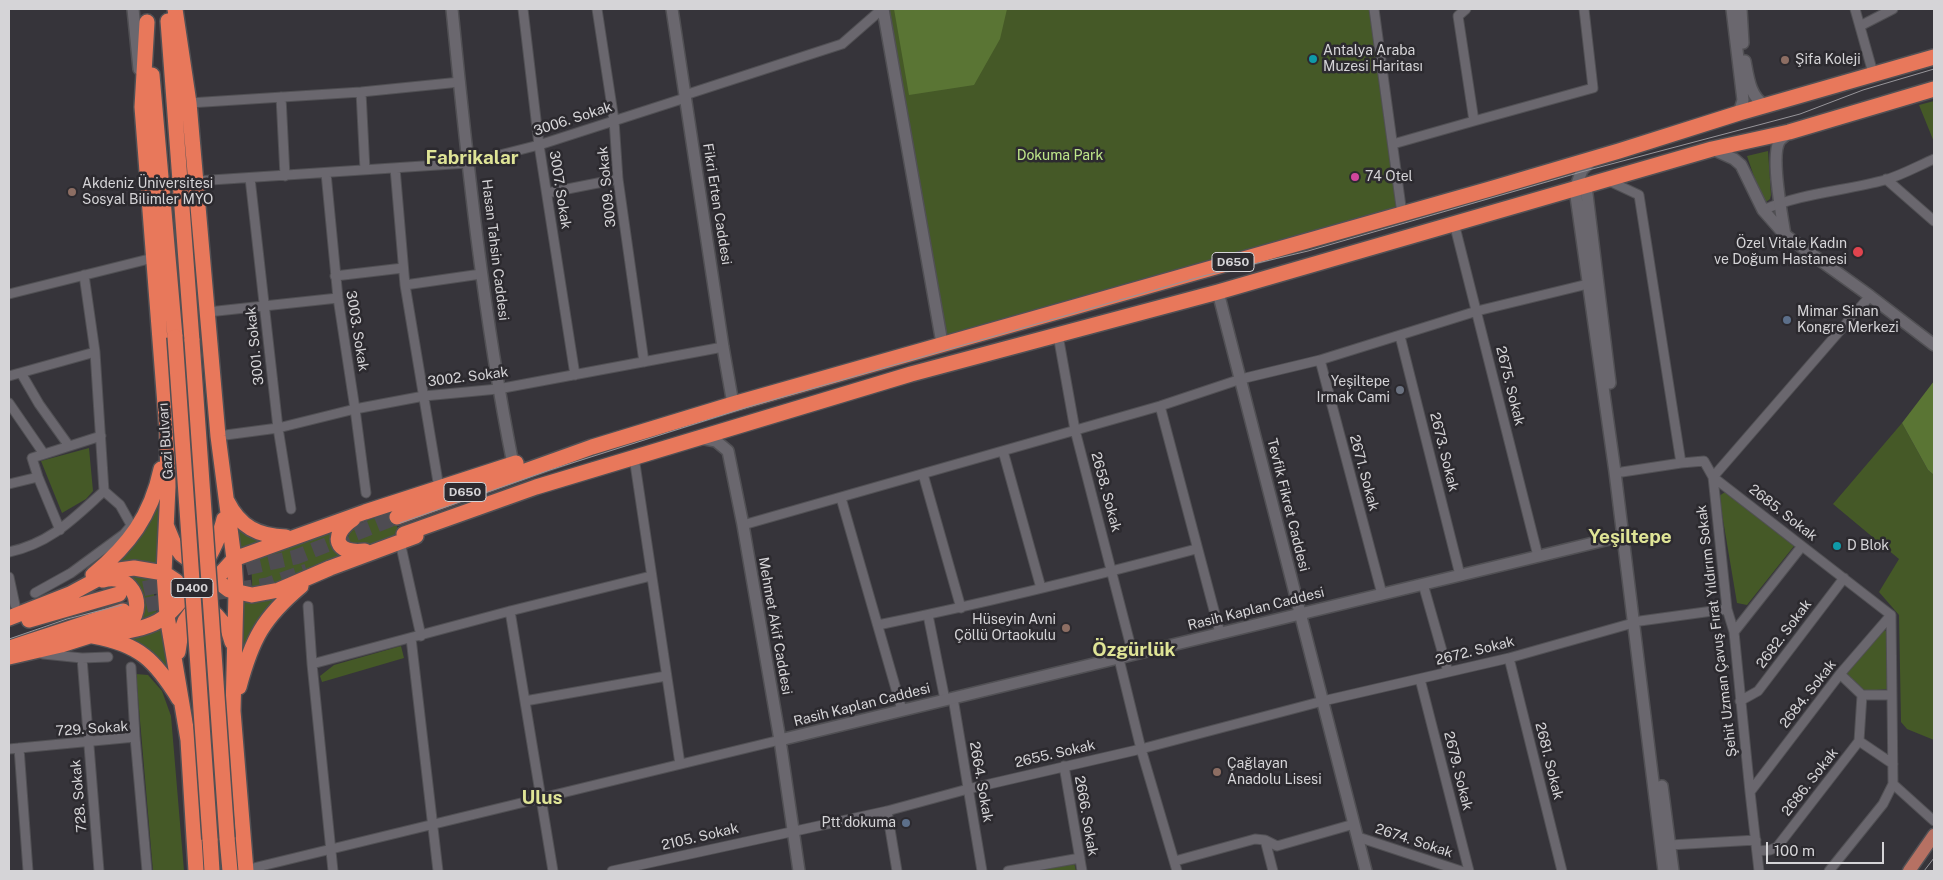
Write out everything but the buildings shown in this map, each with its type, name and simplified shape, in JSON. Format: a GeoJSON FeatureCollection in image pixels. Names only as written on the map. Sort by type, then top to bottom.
{"type":"FeatureCollection","features":[{"type":"Feature","properties":{"kind":"highway","name":"D400"},"geometry":{"type":"LineString","coordinates":[[168,9],[227,838],[240,871]]}},
{"type":"Feature","properties":{"kind":"highway"},"geometry":{"type":"LineString","coordinates":[[175,9],[189,103],[218,436],[225,503],[234,559],[236,592],[233,711],[240,871]]}},
{"type":"Feature","properties":{"kind":"highway"},"geometry":{"type":"LineString","coordinates":[[146,15],[142,107],[167,431],[164,573],[167,616],[188,740],[196,871]]}},
{"type":"Feature","properties":{"kind":"highway","name":"Gazi Bulvarı"},"geometry":{"type":"LineString","coordinates":[[146,15],[175,337],[212,871]]}},
{"type":"Feature","properties":{"kind":"highway","name":"D650"},"geometry":{"type":"LineString","coordinates":[[398,516],[592,446],[942,343],[1402,214],[1594,158],[1765,105],[1934,57]]}},
{"type":"Feature","properties":{"kind":"highway","name":"D650"},"geometry":{"type":"LineString","coordinates":[[402,538],[543,492],[584,473],[911,374],[1218,292],[1712,149],[1789,132],[1934,89]]}},
{"type":"Feature","properties":{"kind":"highway"},"geometry":{"type":"LineString","coordinates":[[1195,273],[1209,279],[1218,292]]}},
{"type":"Feature","properties":{"kind":"highway"},"geometry":{"type":"LineString","coordinates":[[70,594],[113,558],[146,514],[156,490],[167,431]]}},
{"type":"Feature","properties":{"kind":"highway"},"geometry":{"type":"LineString","coordinates":[[178,674],[180,632],[185,621],[215,580],[234,559],[365,512],[513,464],[549,454],[592,446]]}},
{"type":"Feature","properties":{"kind":"highway"},"geometry":{"type":"LineString","coordinates":[[225,503],[234,515],[258,533],[273,536],[298,536]]}},
{"type":"Feature","properties":{"kind":"highway"},"geometry":{"type":"LineString","coordinates":[[89,636],[141,629],[167,616],[188,590],[213,551],[221,532],[225,503]]}},
{"type":"Feature","properties":{"kind":"highway"},"geometry":{"type":"LineString","coordinates":[[365,512],[341,529],[338,537],[339,542],[342,548],[348,552],[382,549]]}},
{"type":"Feature","properties":{"kind":"highway"},"geometry":{"type":"LineString","coordinates":[[166,523],[174,544],[181,554],[229,590],[252,595],[269,593],[382,549],[402,538]]}},
{"type":"Feature","properties":{"kind":"highway"},"geometry":{"type":"LineString","coordinates":[[12,611],[70,594],[119,570],[134,568],[164,573],[188,590],[216,615],[228,629],[234,648]]}},
{"type":"Feature","properties":{"kind":"highway"},"geometry":{"type":"LineString","coordinates":[[233,711],[244,666],[254,641],[265,622],[283,600],[316,574]]}},
{"type":"Feature","properties":{"kind":"highway"},"geometry":{"type":"LineString","coordinates":[[9,657],[130,623],[137,607],[133,590],[122,580],[108,578],[93,582]]}},
{"type":"Feature","properties":{"kind":"highway"},"geometry":{"type":"LineString","coordinates":[[9,626],[119,594]]}},
{"type":"Feature","properties":{"kind":"highway"},"geometry":{"type":"LineString","coordinates":[[9,648],[123,611]]}},
{"type":"Feature","properties":{"kind":"highway"},"geometry":{"type":"LineString","coordinates":[[89,636],[110,639],[147,657],[158,668],[184,708]]}},
{"type":"Feature","properties":{"kind":"main road"},"geometry":{"type":"LineString","coordinates":[[1908,871],[1934,835]]}},
{"type":"Feature","properties":{"kind":"street"},"geometry":{"type":"LineString","coordinates":[[133,9],[142,107]]}},
{"type":"Feature","properties":{"kind":"street","name":"Hasan Tahsin Caddesi"},"geometry":{"type":"LineString","coordinates":[[452,9],[481,274],[498,389],[513,464]]}},
{"type":"Feature","properties":{"kind":"street","name":"3007. Sokak"},"geometry":{"type":"LineString","coordinates":[[523,9],[539,146],[575,375]]}},
{"type":"Feature","properties":{"kind":"street","name":"3009. Sokak"},"geometry":{"type":"LineString","coordinates":[[596,9],[614,120],[618,179],[644,362]]}},
{"type":"Feature","properties":{"kind":"street","name":"Fikri Erten Caddesi"},"geometry":{"type":"LineString","coordinates":[[672,9],[733,404]]}},
{"type":"Feature","properties":{"kind":"street"},"geometry":{"type":"LineString","coordinates":[[883,9],[942,343]]}},
{"type":"Feature","properties":{"kind":"street","name":"3006. Sokak"},"geometry":{"type":"LineString","coordinates":[[196,181],[468,163],[539,146],[842,44],[883,9]]}},
{"type":"Feature","properties":{"kind":"street"},"geometry":{"type":"LineString","coordinates":[[1374,9],[1402,214]]}},
{"type":"Feature","properties":{"kind":"street"},"geometry":{"type":"LineString","coordinates":[[1466,9],[1458,16],[1474,121]]}},
{"type":"Feature","properties":{"kind":"street"},"geometry":{"type":"LineString","coordinates":[[1393,144],[1593,88],[1584,9]]}},
{"type":"Feature","properties":{"kind":"street"},"geometry":{"type":"LineString","coordinates":[[1732,9],[1743,72],[1753,95],[1765,105]]}},
{"type":"Feature","properties":{"kind":"street"},"geometry":{"type":"LineString","coordinates":[[1739,113],[1743,100],[1741,9]]}},
{"type":"Feature","properties":{"kind":"street"},"geometry":{"type":"LineString","coordinates":[[1855,9],[1873,74]]}},
{"type":"Feature","properties":{"kind":"street"},"geometry":{"type":"LineString","coordinates":[[1860,26],[1893,9]]}},
{"type":"Feature","properties":{"kind":"street"},"geometry":{"type":"LineString","coordinates":[[189,103],[361,92],[460,82]]}},
{"type":"Feature","properties":{"kind":"street"},"geometry":{"type":"LineString","coordinates":[[361,92],[364,170]]}},
{"type":"Feature","properties":{"kind":"street"},"geometry":{"type":"LineString","coordinates":[[281,97],[285,176]]}},
{"type":"Feature","properties":{"kind":"street"},"geometry":{"type":"LineString","coordinates":[[1785,235],[1779,203],[1777,147],[1789,132]]}},
{"type":"Feature","properties":{"kind":"street"},"geometry":{"type":"LineString","coordinates":[[1712,149],[1734,159],[1741,165],[1763,210],[1785,235],[1934,345]]}},
{"type":"Feature","properties":{"kind":"street"},"geometry":{"type":"LineString","coordinates":[[1594,158],[1582,170],[1580,187],[1588,284],[1615,472],[1622,536],[1673,871]]}},
{"type":"Feature","properties":{"kind":"street"},"geometry":{"type":"LineString","coordinates":[[1763,210],[1779,203],[1886,180],[1934,159]]}},
{"type":"Feature","properties":{"kind":"street"},"geometry":{"type":"LineString","coordinates":[[395,168],[405,285],[439,488]]}},
{"type":"Feature","properties":{"kind":"street","name":"3003. Sokak"},"geometry":{"type":"LineString","coordinates":[[326,173],[335,276],[366,493]]}},
{"type":"Feature","properties":{"kind":"street","name":"3001. Sokak"},"geometry":{"type":"LineString","coordinates":[[250,178],[278,428],[291,509]]}},
{"type":"Feature","properties":{"kind":"street"},"geometry":{"type":"LineString","coordinates":[[546,193],[618,179]]}},
{"type":"Feature","properties":{"kind":"street"},"geometry":{"type":"LineString","coordinates":[[1607,180],[1639,194],[1680,463],[1622,472]]}},
{"type":"Feature","properties":{"kind":"street"},"geometry":{"type":"LineString","coordinates":[[1886,180],[1934,221]]}},
{"type":"Feature","properties":{"kind":"street"},"geometry":{"type":"LineString","coordinates":[[1580,187],[1622,472],[1636,622],[1664,871]]}},
{"type":"Feature","properties":{"kind":"street","name":"2675. Sokak"},"geometry":{"type":"LineString","coordinates":[[1454,223],[1538,556]]}},
{"type":"Feature","properties":{"kind":"street"},"geometry":{"type":"LineString","coordinates":[[9,294],[153,258]]}},
{"type":"Feature","properties":{"kind":"street"},"geometry":{"type":"LineString","coordinates":[[335,276],[403,268]]}},
{"type":"Feature","properties":{"kind":"street"},"geometry":{"type":"LineString","coordinates":[[405,285],[481,274]]}},
{"type":"Feature","properties":{"kind":"street"},"geometry":{"type":"LineString","coordinates":[[36,594],[71,573],[134,528],[120,506],[104,491],[94,352],[84,275]]}},
{"type":"Feature","properties":{"kind":"street"},"geometry":{"type":"LineString","coordinates":[[743,525],[1160,406],[1241,379],[1320,360],[1477,311],[1588,284]]}},
{"type":"Feature","properties":{"kind":"street","name":"Tevfik Fikret Caddesi"},"geometry":{"type":"LineString","coordinates":[[1218,292],[1366,871]]}},
{"type":"Feature","properties":{"kind":"street"},"geometry":{"type":"LineString","coordinates":[[1713,476],[1870,296]]}},
{"type":"Feature","properties":{"kind":"street"},"geometry":{"type":"LineString","coordinates":[[208,312],[338,298]]}},
{"type":"Feature","properties":{"kind":"street","name":"2658. Sokak"},"geometry":{"type":"LineString","coordinates":[[1058,335],[1075,430],[1133,654]]}},
{"type":"Feature","properties":{"kind":"street","name":"2673. Sokak"},"geometry":{"type":"LineString","coordinates":[[1400,336],[1460,575]]}},
{"type":"Feature","properties":{"kind":"street","name":"3002. Sokak"},"geometry":{"type":"LineString","coordinates":[[218,436],[278,428],[355,409],[424,396],[498,389],[723,347]]}},
{"type":"Feature","properties":{"kind":"street"},"geometry":{"type":"LineString","coordinates":[[9,376],[94,352]]}},
{"type":"Feature","properties":{"kind":"street","name":"2671. Sokak"},"geometry":{"type":"LineString","coordinates":[[1320,360],[1382,594]]}},
{"type":"Feature","properties":{"kind":"street"},"geometry":{"type":"LineString","coordinates":[[21,373],[39,404],[69,446]]}},
{"type":"Feature","properties":{"kind":"street"},"geometry":{"type":"LineString","coordinates":[[9,403],[44,454]]}},
{"type":"Feature","properties":{"kind":"street"},"geometry":{"type":"LineString","coordinates":[[1160,406],[1196,549],[1220,633]]}},
{"type":"Feature","properties":{"kind":"street"},"geometry":{"type":"LineString","coordinates":[[60,530],[32,458],[101,436]]}},
{"type":"Feature","properties":{"kind":"street","name":"Mehmet Akif Caddesi"},"geometry":{"type":"LineString","coordinates":[[696,438],[716,441],[728,451],[743,525],[780,740],[799,871]]}},
{"type":"Feature","properties":{"kind":"street"},"geometry":{"type":"LineString","coordinates":[[1003,451],[1042,588]]}},
{"type":"Feature","properties":{"kind":"street"},"geometry":{"type":"LineString","coordinates":[[634,457],[680,764]]}},
{"type":"Feature","properties":{"kind":"street","name":"2685. Sokak"},"geometry":{"type":"LineString","coordinates":[[1680,463],[1704,461],[1713,476],[1891,615]]}},
{"type":"Feature","properties":{"kind":"street"},"geometry":{"type":"LineString","coordinates":[[923,474],[961,608]]}},
{"type":"Feature","properties":{"kind":"street","name":"Şehit Uzman Çavuş Fırat Yıldırım Sokak"},"geometry":{"type":"LineString","coordinates":[[1713,476],[1727,609],[1734,632],[1759,871]]}},
{"type":"Feature","properties":{"kind":"street"},"geometry":{"type":"LineString","coordinates":[[9,484],[38,477]]}},
{"type":"Feature","properties":{"kind":"street"},"geometry":{"type":"LineString","coordinates":[[9,552],[40,542],[60,530],[104,491]]}},
{"type":"Feature","properties":{"kind":"street"},"geometry":{"type":"LineString","coordinates":[[841,498],[902,710]]}},
{"type":"Feature","properties":{"kind":"street","name":"Rasih Kaplan Caddesi"},"geometry":{"type":"LineString","coordinates":[[780,740],[1622,536]]}},
{"type":"Feature","properties":{"kind":"street"},"geometry":{"type":"LineString","coordinates":[[402,538],[421,636]]}},
{"type":"Feature","properties":{"kind":"street"},"geometry":{"type":"LineString","coordinates":[[1734,632],[1802,546]]}},
{"type":"Feature","properties":{"kind":"street"},"geometry":{"type":"LineString","coordinates":[[878,625],[961,608],[1196,549]]}},
{"type":"Feature","properties":{"kind":"street"},"geometry":{"type":"LineString","coordinates":[[312,664],[510,611],[651,576]]}},
{"type":"Feature","properties":{"kind":"street"},"geometry":{"type":"LineString","coordinates":[[9,577],[12,611]]}},
{"type":"Feature","properties":{"kind":"street","name":"2682. Sokak"},"geometry":{"type":"LineString","coordinates":[[1740,701],[1758,691],[1844,578]]}},
{"type":"Feature","properties":{"kind":"street"},"geometry":{"type":"LineString","coordinates":[[1423,584],[1448,672]]}},
{"type":"Feature","properties":{"kind":"street"},"geometry":{"type":"LineString","coordinates":[[308,606],[333,871]]}},
{"type":"Feature","properties":{"kind":"street","name":"2672. Sokak"},"geometry":{"type":"LineString","coordinates":[[1322,701],[1509,658],[1636,622],[1727,609]]}},
{"type":"Feature","properties":{"kind":"street"},"geometry":{"type":"LineString","coordinates":[[510,611],[553,871]]}},
{"type":"Feature","properties":{"kind":"street","name":"2664. Sokak"},"geometry":{"type":"LineString","coordinates":[[928,615],[949,699],[968,789],[982,871]]}},
{"type":"Feature","properties":{"kind":"street"},"geometry":{"type":"LineString","coordinates":[[1829,871],[1883,804],[1893,784],[1891,615]]}},
{"type":"Feature","properties":{"kind":"street","name":"2684. Sokak"},"geometry":{"type":"LineString","coordinates":[[1750,792],[1840,674],[1891,615]]}},
{"type":"Feature","properties":{"kind":"street"},"geometry":{"type":"LineString","coordinates":[[411,638],[438,871]]}},
{"type":"Feature","properties":{"kind":"street"},"geometry":{"type":"LineString","coordinates":[[27,652],[82,658],[108,657]]}},
{"type":"Feature","properties":{"kind":"street","name":"728. Sokak"},"geometry":{"type":"LineString","coordinates":[[82,658],[99,871]]}},
{"type":"Feature","properties":{"kind":"street","name":"2681. Sokak"},"geometry":{"type":"LineString","coordinates":[[1509,658],[1562,871]]}},
{"type":"Feature","properties":{"kind":"street"},"geometry":{"type":"LineString","coordinates":[[1119,659],[1142,749],[1177,871]]}},
{"type":"Feature","properties":{"kind":"street"},"geometry":{"type":"LineString","coordinates":[[130,667],[135,737]]}},
{"type":"Feature","properties":{"kind":"street"},"geometry":{"type":"LineString","coordinates":[[1840,674],[1862,695],[1892,695]]}},
{"type":"Feature","properties":{"kind":"street"},"geometry":{"type":"LineString","coordinates":[[525,701],[666,676]]}},
{"type":"Feature","properties":{"kind":"street","name":"2679. Sokak"},"geometry":{"type":"LineString","coordinates":[[1420,678],[1469,871]]}},
{"type":"Feature","properties":{"kind":"street"},"geometry":{"type":"LineString","coordinates":[[1862,695],[1859,741],[1893,764]]}},
{"type":"Feature","properties":{"kind":"street","name":"2655. Sokak"},"geometry":{"type":"LineString","coordinates":[[792,830],[887,811],[968,789],[1142,749],[1322,701]]}},
{"type":"Feature","properties":{"kind":"street","name":"729. Sokak"},"geometry":{"type":"LineString","coordinates":[[9,749],[135,737],[147,871]]}},
{"type":"Feature","properties":{"kind":"street"},"geometry":{"type":"LineString","coordinates":[[240,871],[780,740]]}},
{"type":"Feature","properties":{"kind":"street","name":"2686. Sokak"},"geometry":{"type":"LineString","coordinates":[[1757,851],[1770,850],[1777,846],[1859,741]]}},
{"type":"Feature","properties":{"kind":"street"},"geometry":{"type":"LineString","coordinates":[[19,748],[28,871]]}},
{"type":"Feature","properties":{"kind":"street","name":"2666. Sokak"},"geometry":{"type":"LineString","coordinates":[[1064,766],[1082,871]]}},
{"type":"Feature","properties":{"kind":"street"},"geometry":{"type":"LineString","coordinates":[[1893,784],[1934,821]]}},
{"type":"Feature","properties":{"kind":"street"},"geometry":{"type":"LineString","coordinates":[[887,811],[897,871]]}},
{"type":"Feature","properties":{"kind":"street"},"geometry":{"type":"LineString","coordinates":[[1175,861],[1254,839],[1266,840],[1276,846],[1354,824]]}},
{"type":"Feature","properties":{"kind":"street","name":"2105. Sokak"},"geometry":{"type":"LineString","coordinates":[[612,871],[629,869],[792,830]]}},
{"type":"Feature","properties":{"kind":"street","name":"2674. Sokak"},"geometry":{"type":"LineString","coordinates":[[1358,837],[1461,871]]}},
{"type":"Feature","properties":{"kind":"street"},"geometry":{"type":"LineString","coordinates":[[1266,840],[1274,871]]}},
{"type":"Feature","properties":{"kind":"street"},"geometry":{"type":"LineString","coordinates":[[1670,845],[1756,840]]}},
{"type":"Feature","properties":{"kind":"street"},"geometry":{"type":"LineString","coordinates":[[1008,871],[1080,858]]}},
{"type":"Feature","properties":{"kind":"green space","name":"Dokuma Park"},"geometry":{"type":"Polygon","coordinates":[[[883,9],[1373,9],[1402,214],[942,343],[883,9]]]}},
{"type":"Feature","properties":{"kind":"green space"},"geometry":{"type":"Polygon","coordinates":[[[894,9],[1007,9],[1000,39],[974,85],[909,95],[894,9]]]}},
{"type":"Feature","properties":{"kind":"green space"},"geometry":{"type":"Polygon","coordinates":[[[1934,101],[1934,142],[1919,105],[1934,101]]]}},
{"type":"Feature","properties":{"kind":"green space"},"geometry":{"type":"Polygon","coordinates":[[[1768,151],[1771,195],[1770,199],[1766,202],[1761,197],[1747,156],[1768,151]]]}},
{"type":"Feature","properties":{"kind":"green space"},"geometry":{"type":"Polygon","coordinates":[[[1934,381],[1934,475],[1928,470],[1902,423],[1934,381]]]}},
{"type":"Feature","properties":{"kind":"green space"},"geometry":{"type":"Polygon","coordinates":[[[1902,423],[1928,470],[1934,475],[1934,740],[1907,729],[1901,722],[1899,615],[1879,592],[1899,559],[1833,504],[1902,423]]]}},
{"type":"Feature","properties":{"kind":"green space"},"geometry":{"type":"Polygon","coordinates":[[[89,448],[93,491],[86,499],[62,513],[41,461],[89,448]]]}},
{"type":"Feature","properties":{"kind":"green space"},"geometry":{"type":"Polygon","coordinates":[[[1725,492],[1794,546],[1747,605],[1737,603],[1719,496],[1725,492]]]}},
{"type":"Feature","properties":{"kind":"green space"},"geometry":{"type":"Polygon","coordinates":[[[161,493],[160,565],[113,564],[161,493]]]}},
{"type":"Feature","properties":{"kind":"green space"},"geometry":{"type":"Polygon","coordinates":[[[393,513],[401,539],[358,549],[347,541],[353,529],[365,521],[393,513]]]}},
{"type":"Feature","properties":{"kind":"green space"},"geometry":{"type":"Polygon","coordinates":[[[232,518],[266,539],[238,551],[232,518]]]}},
{"type":"Feature","properties":{"kind":"green space"},"geometry":{"type":"Polygon","coordinates":[[[331,531],[334,547],[344,559],[263,590],[252,590],[253,560],[331,531]]]}},
{"type":"Feature","properties":{"kind":"green space"},"geometry":{"type":"Polygon","coordinates":[[[121,574],[152,579],[157,617],[150,621],[137,621],[121,574]]]}},
{"type":"Feature","properties":{"kind":"green space"},"geometry":{"type":"Polygon","coordinates":[[[282,596],[240,661],[243,601],[253,602],[282,596]]]}},
{"type":"Feature","properties":{"kind":"green space"},"geometry":{"type":"Polygon","coordinates":[[[162,625],[173,679],[119,639],[162,625]]]}},
{"type":"Feature","properties":{"kind":"green space"},"geometry":{"type":"Polygon","coordinates":[[[1884,630],[1886,631],[1888,689],[1865,691],[1846,673],[1884,630]]]}},
{"type":"Feature","properties":{"kind":"green space"},"geometry":{"type":"Polygon","coordinates":[[[401,646],[404,658],[322,682],[320,676],[334,665],[401,646]]]}},
{"type":"Feature","properties":{"kind":"green space"},"geometry":{"type":"Polygon","coordinates":[[[136,674],[148,675],[162,691],[171,716],[184,871],[153,871],[136,674]]]}},
{"type":"Feature","properties":{"kind":"green space"},"geometry":{"type":"Polygon","coordinates":[[[1074,862],[1076,871],[1024,871],[1074,862]]]}},
{"type":"Feature","properties":{"kind":"tunnel"},"geometry":{"type":"LineString","coordinates":[[224,573],[296,557],[397,517]]}},
{"type":"Feature","properties":{"kind":"tunnel"},"geometry":{"type":"LineString","coordinates":[[124,610],[174,599],[267,585],[307,571]]}},
{"type":"Feature","properties":{"kind":"tunnel"},"geometry":{"type":"LineString","coordinates":[[121,593],[177,582]]}},
{"type":"Feature","properties":{"kind":"tram line"},"geometry":{"type":"LineString","coordinates":[[400,523],[550,470],[748,407],[1203,276],[1308,251],[1581,172],[1800,114],[1863,90],[1934,69]]}},
{"type":"Feature","properties":{"kind":"tram line"},"geometry":{"type":"LineString","coordinates":[[9,639],[67,619],[122,605]]}},
{"type":"Feature","properties":{"kind":"tram line"},"geometry":{"type":"LineString","coordinates":[[1924,871],[1934,858]]}},
{"type":"Feature","properties":{"kind":"place","name":"Antalya Araba Muzesi Haritası"},"geometry":{"type":"Point","coordinates":[1313,59]}},
{"type":"Feature","properties":{"kind":"place","name":"Şifa Koleji"},"geometry":{"type":"Point","coordinates":[1785,60]}},
{"type":"Feature","properties":{"kind":"place","name":"74 Otel"},"geometry":{"type":"Point","coordinates":[1355,177]}},
{"type":"Feature","properties":{"kind":"place","name":"Akdeniz Üniversitesi Sosyal Bilimler MYO"},"geometry":{"type":"Point","coordinates":[72,192]}},
{"type":"Feature","properties":{"kind":"place","name":"Özel Vitale Kadın ve Doğum Hastanesi"},"geometry":{"type":"Point","coordinates":[1858,252]}},
{"type":"Feature","properties":{"kind":"place","name":"Mimar Sinan Kongre Merkezi"},"geometry":{"type":"Point","coordinates":[1787,320]}},
{"type":"Feature","properties":{"kind":"place","name":"Yeşiltepe Irmak Cami"},"geometry":{"type":"Point","coordinates":[1400,390]}},
{"type":"Feature","properties":{"kind":"place","name":"D Blok"},"geometry":{"type":"Point","coordinates":[1837,546]}},
{"type":"Feature","properties":{"kind":"place","name":"Hüseyin Avni Çöllü Ortaokulu"},"geometry":{"type":"Point","coordinates":[1066,628]}},
{"type":"Feature","properties":{"kind":"place","name":"Çağlayan Anadolu Lisesi"},"geometry":{"type":"Point","coordinates":[1217,772]}},
{"type":"Feature","properties":{"kind":"place","name":"Ptt dokuma"},"geometry":{"type":"Point","coordinates":[906,823]}},
{"type":"Feature","properties":{"kind":"district","name":"Fabrikalar"},"geometry":{"type":"Point","coordinates":[472,158]}},
{"type":"Feature","properties":{"kind":"district","name":"Yeşiltepe"},"geometry":{"type":"Point","coordinates":[1630,537]}},
{"type":"Feature","properties":{"kind":"district","name":"Özgürlük"},"geometry":{"type":"Point","coordinates":[1134,650]}},
{"type":"Feature","properties":{"kind":"district","name":"Ulus"},"geometry":{"type":"Point","coordinates":[542,798]}}]}
